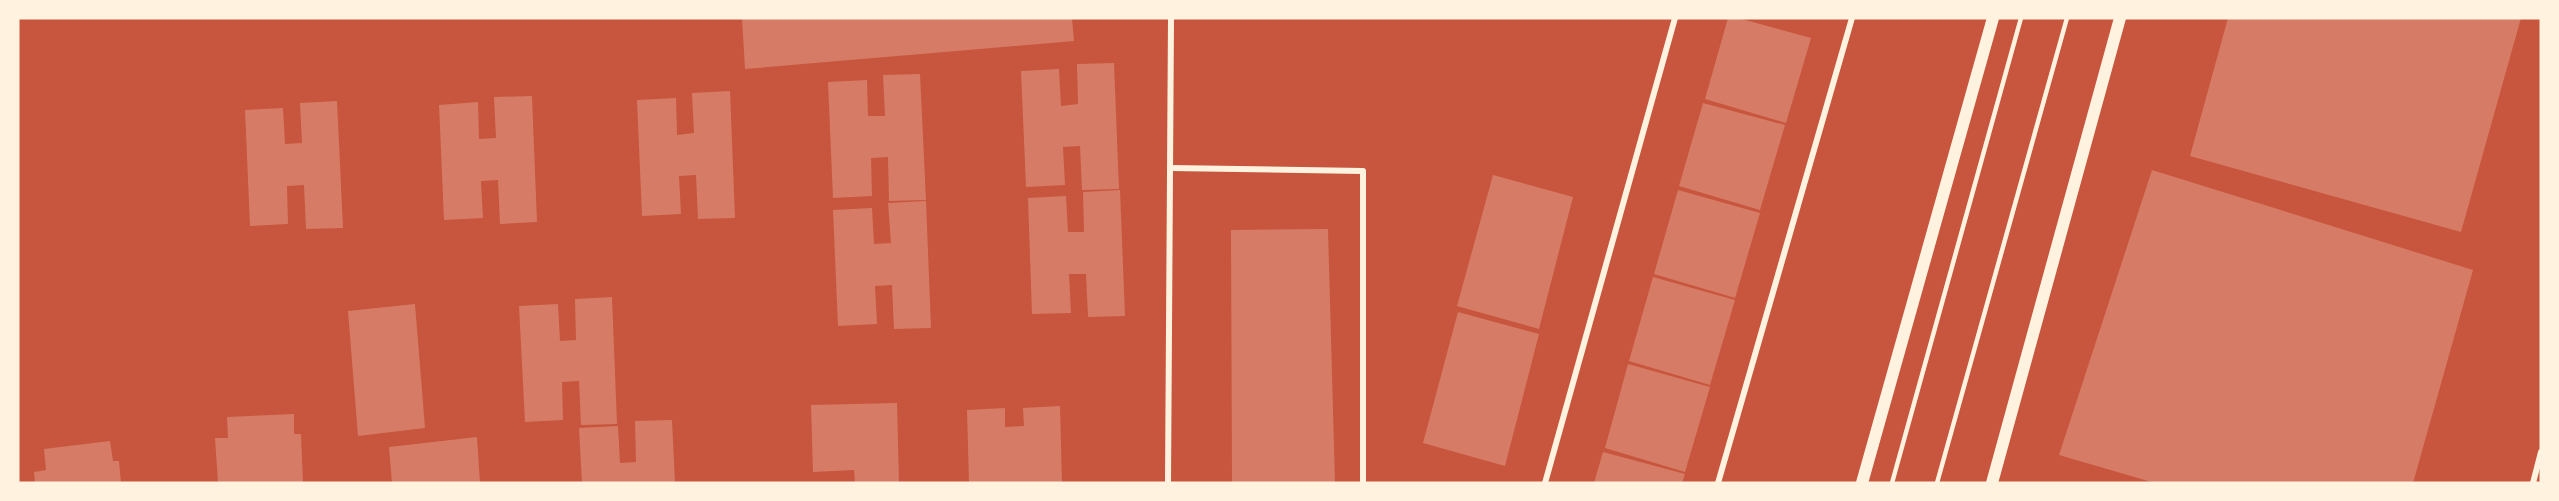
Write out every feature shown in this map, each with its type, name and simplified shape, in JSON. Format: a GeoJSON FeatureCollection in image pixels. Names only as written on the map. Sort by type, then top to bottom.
{"type":"FeatureCollection","features":[{"type":"Feature","properties":{"kind":"main road"},"geometry":{"type":"LineString","coordinates":[[1862,483],[1993,18]]}},
{"type":"Feature","properties":{"kind":"main road"},"geometry":{"type":"LineString","coordinates":[[1992,483],[2120,18]]}},
{"type":"Feature","properties":{"kind":"street"},"geometry":{"type":"LineString","coordinates":[[1168,483],[1171,18]]}},
{"type":"Feature","properties":{"kind":"street"},"geometry":{"type":"LineString","coordinates":[[1545,483],[1675,18]]}},
{"type":"Feature","properties":{"kind":"street"},"geometry":{"type":"LineString","coordinates":[[1718,483],[1852,18]]}},
{"type":"Feature","properties":{"kind":"street"},"geometry":{"type":"LineString","coordinates":[[1170,168],[1364,171],[1363,483]]}},
{"type":"Feature","properties":{"kind":"street"},"geometry":{"type":"LineString","coordinates":[[2533,483],[2541,452]]}},
{"type":"Feature","properties":{"kind":"lane"},"geometry":{"type":"LineString","coordinates":[[1892,483],[2021,18]]}},
{"type":"Feature","properties":{"kind":"lane"},"geometry":{"type":"LineString","coordinates":[[1937,483],[2067,18]]}},
{"type":"Feature","properties":{"kind":"building"},"geometry":{"type":"Polygon","coordinates":[[[742,18],[1072,18],[1074,41],[745,69],[742,18]]]}},
{"type":"Feature","properties":{"kind":"building"},"geometry":{"type":"Polygon","coordinates":[[[1728,18],[1738,18],[1811,38],[1786,123],[1705,99],[1728,18]]]}},
{"type":"Feature","properties":{"kind":"building"},"geometry":{"type":"Polygon","coordinates":[[[2228,18],[2521,18],[2461,232],[2190,156],[2228,18]]]}},
{"type":"Feature","properties":{"kind":"building"},"geometry":{"type":"Polygon","coordinates":[[[1114,63],[1119,189],[1082,190],[1080,146],[1063,147],[1065,185],[1026,187],[1021,71],[1059,69],[1061,106],[1078,104],[1077,64],[1114,63]]]}},
{"type":"Feature","properties":{"kind":"building"},"geometry":{"type":"Polygon","coordinates":[[[920,74],[926,200],[889,201],[888,157],[871,158],[872,196],[833,198],[828,82],[867,80],[868,116],[885,116],[883,75],[920,74]]]}},
{"type":"Feature","properties":{"kind":"building"},"geometry":{"type":"Polygon","coordinates":[[[730,91],[735,218],[698,219],[696,175],[679,176],[681,214],[642,216],[637,100],[676,98],[677,135],[694,133],[692,93],[730,91]]]}},
{"type":"Feature","properties":{"kind":"building"},"geometry":{"type":"Polygon","coordinates":[[[532,96],[537,222],[500,224],[498,180],[481,181],[483,218],[444,220],[439,105],[478,102],[479,139],[496,138],[494,97],[532,96]]]}},
{"type":"Feature","properties":{"kind":"building"},"geometry":{"type":"Polygon","coordinates":[[[337,101],[343,228],[306,229],[304,185],[287,186],[288,224],[250,226],[245,110],[283,108],[285,144],[302,143],[300,103],[337,101]]]}},
{"type":"Feature","properties":{"kind":"building"},"geometry":{"type":"Polygon","coordinates":[[[1703,103],[1785,125],[1760,210],[1679,186],[1703,103]]]}},
{"type":"Feature","properties":{"kind":"building"},"geometry":{"type":"Polygon","coordinates":[[[2152,170],[2473,270],[2413,483],[2155,483],[2059,455],[2152,170]]]}},
{"type":"Feature","properties":{"kind":"building"},"geometry":{"type":"Polygon","coordinates":[[[1493,175],[1573,197],[1539,329],[1457,306],[1493,175]]]}},
{"type":"Feature","properties":{"kind":"building"},"geometry":{"type":"Polygon","coordinates":[[[1120,190],[1125,316],[1088,317],[1086,274],[1069,274],[1071,313],[1032,314],[1028,198],[1066,196],[1068,232],[1084,232],[1083,192],[1120,190]]]}},
{"type":"Feature","properties":{"kind":"building"},"geometry":{"type":"Polygon","coordinates":[[[1678,190],[1760,213],[1735,298],[1654,274],[1678,190]]]}},
{"type":"Feature","properties":{"kind":"building"},"geometry":{"type":"Polygon","coordinates":[[[926,201],[931,328],[894,329],[892,285],[875,286],[877,324],[838,326],[833,210],[872,208],[874,244],[891,243],[888,203],[926,201]]]}},
{"type":"Feature","properties":{"kind":"building"},"geometry":{"type":"Polygon","coordinates":[[[1328,229],[1335,483],[1232,483],[1231,230],[1328,229]]]}},
{"type":"Feature","properties":{"kind":"building"},"geometry":{"type":"Polygon","coordinates":[[[1653,277],[1735,300],[1710,385],[1629,361],[1653,277]]]}},
{"type":"Feature","properties":{"kind":"building"},"geometry":{"type":"Polygon","coordinates":[[[612,297],[617,424],[581,425],[579,381],[562,382],[563,420],[525,422],[519,306],[558,304],[560,341],[576,340],[575,299],[612,297]]]}},
{"type":"Feature","properties":{"kind":"building"},"geometry":{"type":"Polygon","coordinates":[[[415,304],[425,428],[358,436],[348,311],[415,304]]]}},
{"type":"Feature","properties":{"kind":"building"},"geometry":{"type":"Polygon","coordinates":[[[1458,312],[1539,334],[1505,466],[1423,443],[1458,312]]]}},
{"type":"Feature","properties":{"kind":"building"},"geometry":{"type":"Polygon","coordinates":[[[1628,364],[1710,387],[1685,472],[1605,448],[1628,364]]]}},
{"type":"Feature","properties":{"kind":"building"},"geometry":{"type":"Polygon","coordinates":[[[897,403],[899,483],[855,483],[854,470],[813,472],[811,405],[897,403]]]}},
{"type":"Feature","properties":{"kind":"building"},"geometry":{"type":"Polygon","coordinates":[[[1060,406],[1062,483],[969,483],[967,410],[1005,408],[1005,427],[1024,426],[1023,408],[1060,406]]]}},
{"type":"Feature","properties":{"kind":"building"},"geometry":{"type":"Polygon","coordinates":[[[294,414],[294,434],[301,434],[303,483],[218,483],[215,438],[228,438],[227,417],[294,414]]]}},
{"type":"Feature","properties":{"kind":"building"},"geometry":{"type":"Polygon","coordinates":[[[672,420],[675,483],[582,483],[579,428],[618,426],[620,463],[636,462],[635,421],[672,420]]]}},
{"type":"Feature","properties":{"kind":"building"},"geometry":{"type":"Polygon","coordinates":[[[477,437],[480,483],[392,483],[389,447],[477,437]]]}},
{"type":"Feature","properties":{"kind":"building"},"geometry":{"type":"Polygon","coordinates":[[[110,441],[113,461],[119,461],[121,483],[35,483],[34,472],[46,470],[44,449],[110,441]]]}},
{"type":"Feature","properties":{"kind":"building"},"geometry":{"type":"Polygon","coordinates":[[[1603,452],[1685,474],[1682,483],[1594,483],[1603,452]]]}}]}
